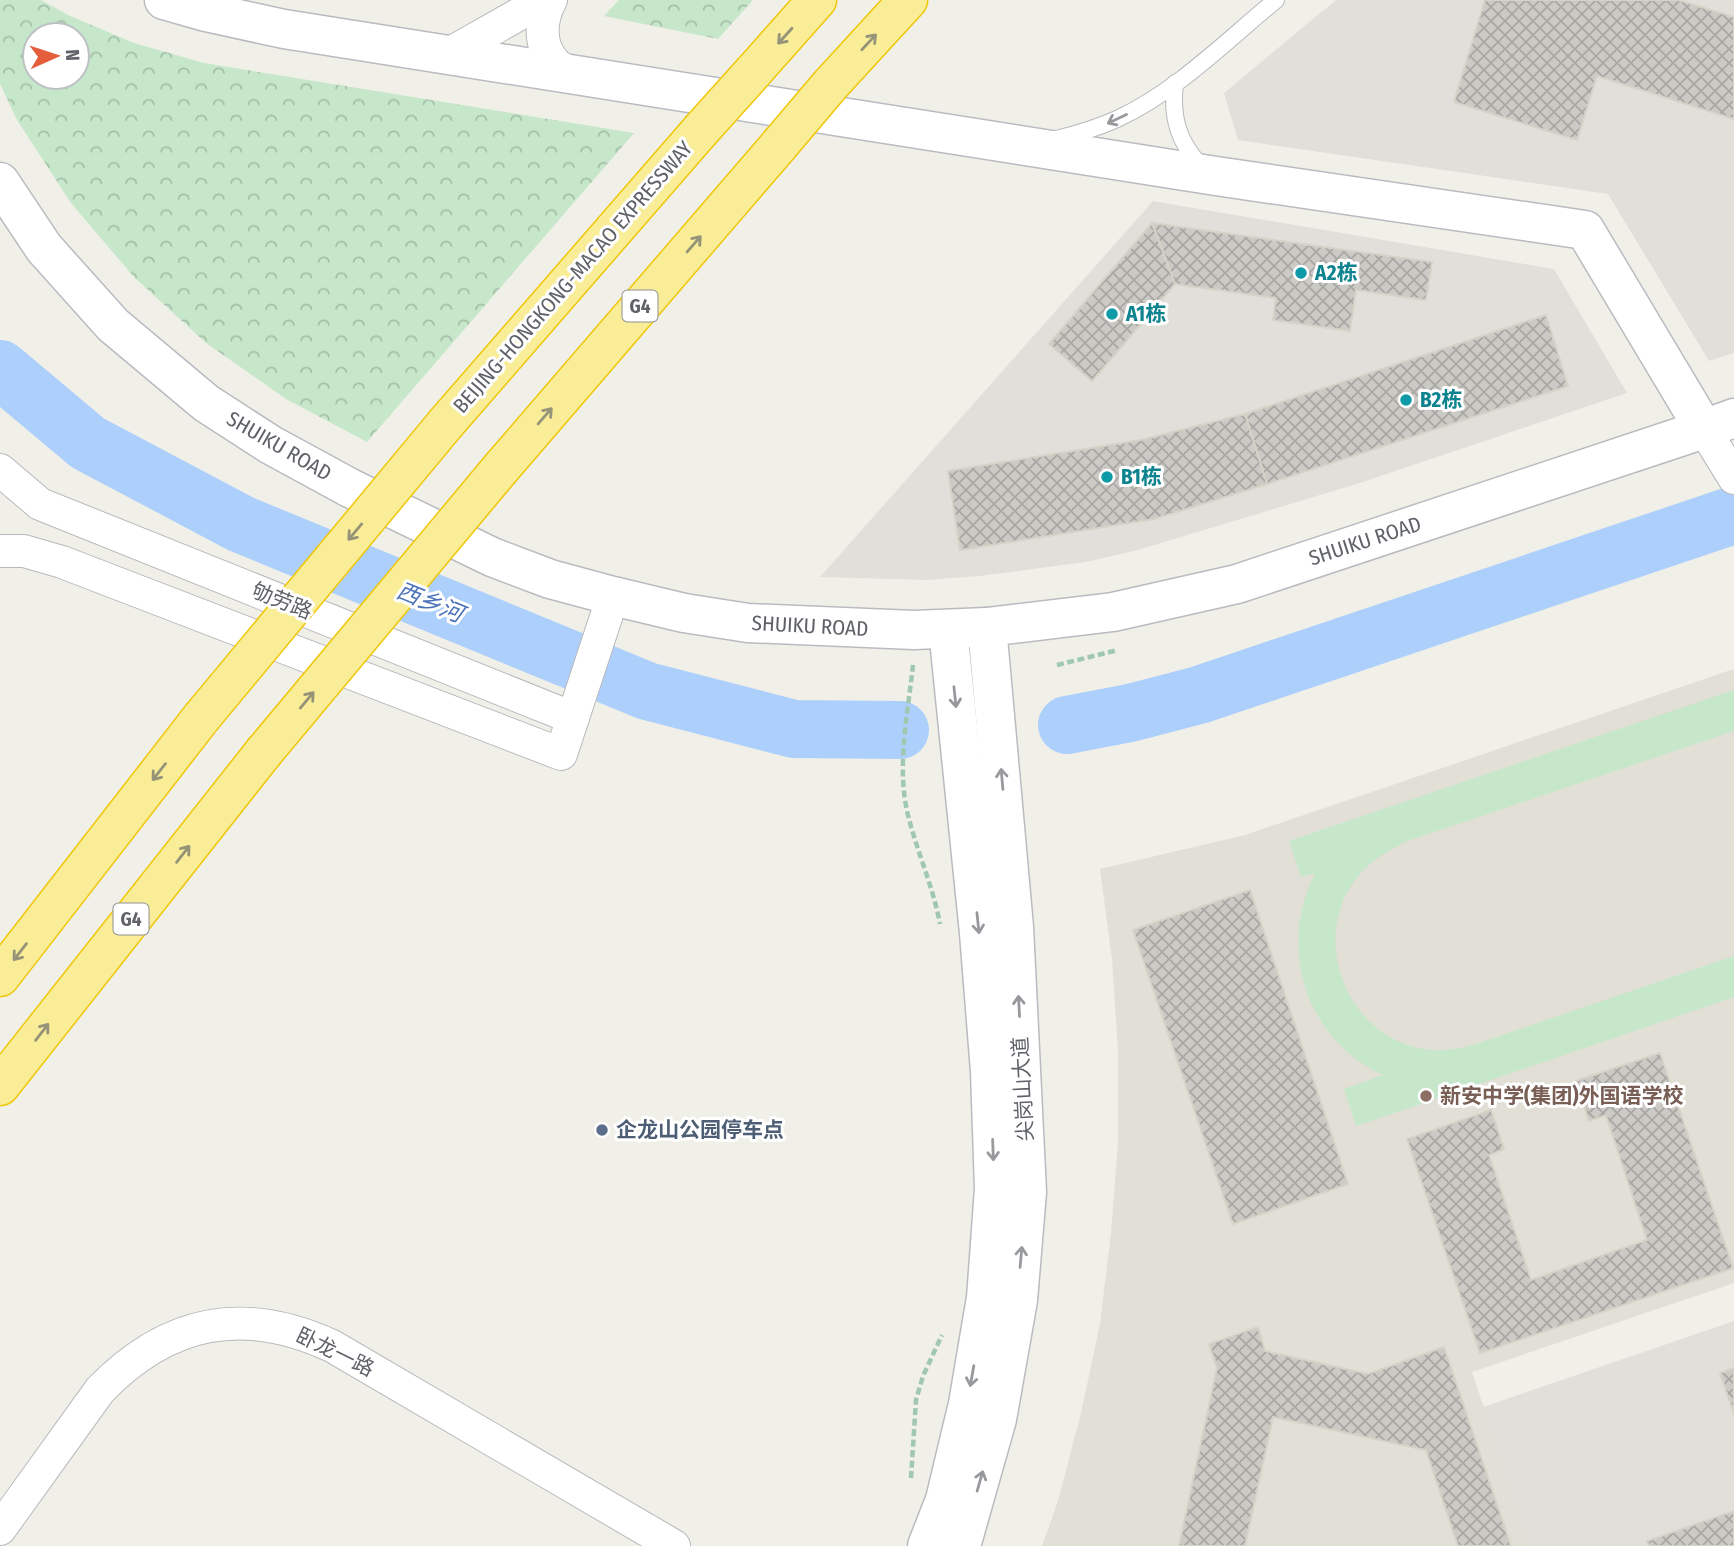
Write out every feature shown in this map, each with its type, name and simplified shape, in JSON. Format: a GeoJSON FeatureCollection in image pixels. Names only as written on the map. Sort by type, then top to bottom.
{"type":"FeatureCollection","features":[{"type":"Feature","properties":{"kind":"highway","name":"BEIJING-HONGKONG-MACAO EXPRESSWAY"},"geometry":{"type":"LineString","coordinates":[[0,977],[201,718],[446,423],[817,0]]}},
{"type":"Feature","properties":{"kind":"highway","name":"G4"},"geometry":{"type":"LineString","coordinates":[[0,1086],[263,753],[501,468],[830,85],[908,0]]}},
{"type":"Feature","properties":{"kind":"main road"},"geometry":{"type":"LineString","coordinates":[[164,0],[284,29],[1216,176],[1585,230],[1719,423]]}},
{"type":"Feature","properties":{"kind":"main road","name":"SHUIKU ROAD"},"geometry":{"type":"LineString","coordinates":[[0,183],[44,247],[113,325],[206,403],[282,451],[492,557],[551,579],[684,613],[748,623],[897,630],[948,629],[1114,612],[1237,584],[1719,423]]}},
{"type":"Feature","properties":{"kind":"main road","name":"尖岗山大道"},"geometry":{"type":"LineString","coordinates":[[961,1546],[997,1419],[1018,1300],[1027,1192],[1014,927],[987,627]]}},
{"type":"Feature","properties":{"kind":"main road","name":"尖岗山大道"},"geometry":{"type":"LineString","coordinates":[[927,1546],[945,1500],[968,1404],[986,1298],[994,1189],[990,1071],[979,933],[948,629]]}},
{"type":"Feature","properties":{"kind":"street"},"geometry":{"type":"LineString","coordinates":[[447,55],[544,0]]}},
{"type":"Feature","properties":{"kind":"street"},"geometry":{"type":"LineString","coordinates":[[551,0],[542,22],[544,45],[556,64],[576,76]]}},
{"type":"Feature","properties":{"kind":"street"},"geometry":{"type":"LineString","coordinates":[[1719,423],[1734,478]]}},
{"type":"Feature","properties":{"kind":"street","name":"劬劳路"},"geometry":{"type":"LineString","coordinates":[[0,470],[40,504],[573,718]]}},
{"type":"Feature","properties":{"kind":"street"},"geometry":{"type":"LineString","coordinates":[[0,551],[24,551],[62,562],[561,754],[613,596]]}},
{"type":"Feature","properties":{"kind":"street","name":"卧龙一路"},"geometry":{"type":"LineString","coordinates":[[0,1529],[100,1390],[119,1370],[167,1339],[194,1329],[251,1323],[279,1326],[332,1346],[674,1546]]}},
{"type":"Feature","properties":{"kind":"lane"},"geometry":{"type":"LineString","coordinates":[[1020,144],[1054,140],[1097,127],[1147,103],[1276,0]]}},
{"type":"Feature","properties":{"kind":"lane"},"geometry":{"type":"LineString","coordinates":[[1175,83],[1174,120],[1179,137],[1201,166],[1216,176]]}},
{"type":"Feature","properties":{"kind":"path"},"geometry":{"type":"LineString","coordinates":[[913,666],[904,757],[904,789],[908,815],[934,895],[941,933]]}},
{"type":"Feature","properties":{"kind":"path"},"geometry":{"type":"LineString","coordinates":[[910,1489],[916,1400],[923,1376],[944,1328]]}},
{"type":"Feature","properties":{"kind":"shaded area"},"geometry":{"type":"Polygon","coordinates":[[[1336,0],[1734,0],[1734,353],[1709,361],[1608,194],[1238,140],[1224,93],[1336,0]]]}},
{"type":"Feature","properties":{"kind":"shaded area"},"geometry":{"type":"Polygon","coordinates":[[[1153,201],[1554,269],[1627,393],[1363,482],[1138,550],[1086,562],[927,580],[820,577],[1153,201]]]}},
{"type":"Feature","properties":{"kind":"shaded area","name":"新安中学(集团)外国语学校"},"geometry":{"type":"Polygon","coordinates":[[[1734,669],[1734,1283],[1472,1372],[1530,1546],[1042,1546],[1058,1501],[1081,1413],[1100,1324],[1111,1233],[1118,1142],[1118,1051],[1112,959],[1100,869],[1245,835],[1734,669]]]}},
{"type":"Feature","properties":{"kind":"shaded area"},"geometry":{"type":"Polygon","coordinates":[[[1734,1321],[1734,1546],[1530,1546],[1483,1407],[1734,1321]]]}},
{"type":"Feature","properties":{"kind":"green space"},"geometry":{"type":"Polygon","coordinates":[[[0,0],[41,0],[82,21],[21,21],[21,91],[91,91],[91,25],[134,43],[204,63],[634,133],[367,442],[286,399],[206,343],[134,277],[71,203],[17,120],[0,84],[0,0]]]}},
{"type":"Feature","properties":{"kind":"green space"},"geometry":{"type":"Polygon","coordinates":[[[619,0],[753,0],[718,39],[604,16],[619,0]]]}},
{"type":"Feature","properties":{"kind":"green space"},"geometry":{"type":"Polygon","coordinates":[[[1734,690],[1734,731],[1407,841],[1383,854],[1370,864],[1349,889],[1338,917],[1336,947],[1342,977],[1355,1004],[1375,1026],[1401,1042],[1433,1050],[1476,1044],[1734,956],[1734,997],[1356,1126],[1344,1089],[1383,1075],[1356,1059],[1335,1039],[1318,1015],[1306,989],[1300,961],[1299,931],[1304,902],[1315,873],[1301,877],[1289,841],[1734,690]]]}},
{"type":"Feature","properties":{"kind":"building"},"geometry":{"type":"Polygon","coordinates":[[[1485,0],[1678,0],[1734,17],[1734,119],[1597,76],[1577,140],[1454,102],[1485,0]]]}},
{"type":"Feature","properties":{"kind":"building","name":"A2栋"},"geometry":{"type":"Polygon","coordinates":[[[1152,223],[1432,262],[1426,300],[1356,290],[1350,331],[1273,320],[1276,298],[1175,284],[1152,223]]]}},
{"type":"Feature","properties":{"kind":"building","name":"A1栋"},"geometry":{"type":"Polygon","coordinates":[[[1152,223],[1175,284],[1092,381],[1049,344],[1152,223]]]}},
{"type":"Feature","properties":{"kind":"building","name":"B2栋"},"geometry":{"type":"Polygon","coordinates":[[[1546,315],[1568,386],[1267,484],[1245,414],[1546,315]]]}},
{"type":"Feature","properties":{"kind":"building","name":"B1栋"},"geometry":{"type":"Polygon","coordinates":[[[1245,414],[1267,484],[1154,519],[960,550],[948,471],[1141,440],[1245,414]]]}},
{"type":"Feature","properties":{"kind":"building"},"geometry":{"type":"Polygon","coordinates":[[[1250,890],[1348,1184],[1233,1224],[1133,930],[1250,890]]]}},
{"type":"Feature","properties":{"kind":"building"},"geometry":{"type":"Polygon","coordinates":[[[1660,1053],[1733,1268],[1480,1353],[1407,1139],[1491,1110],[1504,1149],[1489,1155],[1531,1280],[1647,1240],[1606,1115],[1589,1121],[1576,1081],[1660,1053]]]}},
{"type":"Feature","properties":{"kind":"building"},"geometry":{"type":"Polygon","coordinates":[[[1258,1327],[1265,1351],[1368,1374],[1444,1347],[1511,1546],[1458,1546],[1426,1450],[1273,1417],[1245,1546],[1179,1546],[1217,1368],[1209,1344],[1258,1327]]]}},
{"type":"Feature","properties":{"kind":"building"},"geometry":{"type":"Polygon","coordinates":[[[1734,1368],[1734,1414],[1720,1373],[1734,1368]]]}},
{"type":"Feature","properties":{"kind":"building"},"geometry":{"type":"Polygon","coordinates":[[[1734,1511],[1734,1546],[1649,1546],[1647,1541],[1734,1511]]]}},
{"type":"Feature","properties":{"kind":"waterway","name":"西乡河"},"geometry":{"type":"LineString","coordinates":[[0,369],[88,443],[241,524],[647,691],[794,729],[900,730]]}},
{"type":"Feature","properties":{"kind":"waterway"},"geometry":{"type":"LineString","coordinates":[[1067,725],[1130,713],[1199,695],[1734,515]]}},
{"type":"Feature","properties":{"kind":"place","name":"A2栋"},"geometry":{"type":"Point","coordinates":[1301,273]}},
{"type":"Feature","properties":{"kind":"place","name":"A1栋"},"geometry":{"type":"Point","coordinates":[1112,314]}},
{"type":"Feature","properties":{"kind":"place","name":"B2栋"},"geometry":{"type":"Point","coordinates":[1406,400]}},
{"type":"Feature","properties":{"kind":"place","name":"B1栋"},"geometry":{"type":"Point","coordinates":[1107,477]}},
{"type":"Feature","properties":{"kind":"place","name":"新安中学(集团)外国语学校"},"geometry":{"type":"Point","coordinates":[1426,1096]}},
{"type":"Feature","properties":{"kind":"place","name":"企龙山公园停车点"},"geometry":{"type":"Point","coordinates":[602,1130]}}]}
